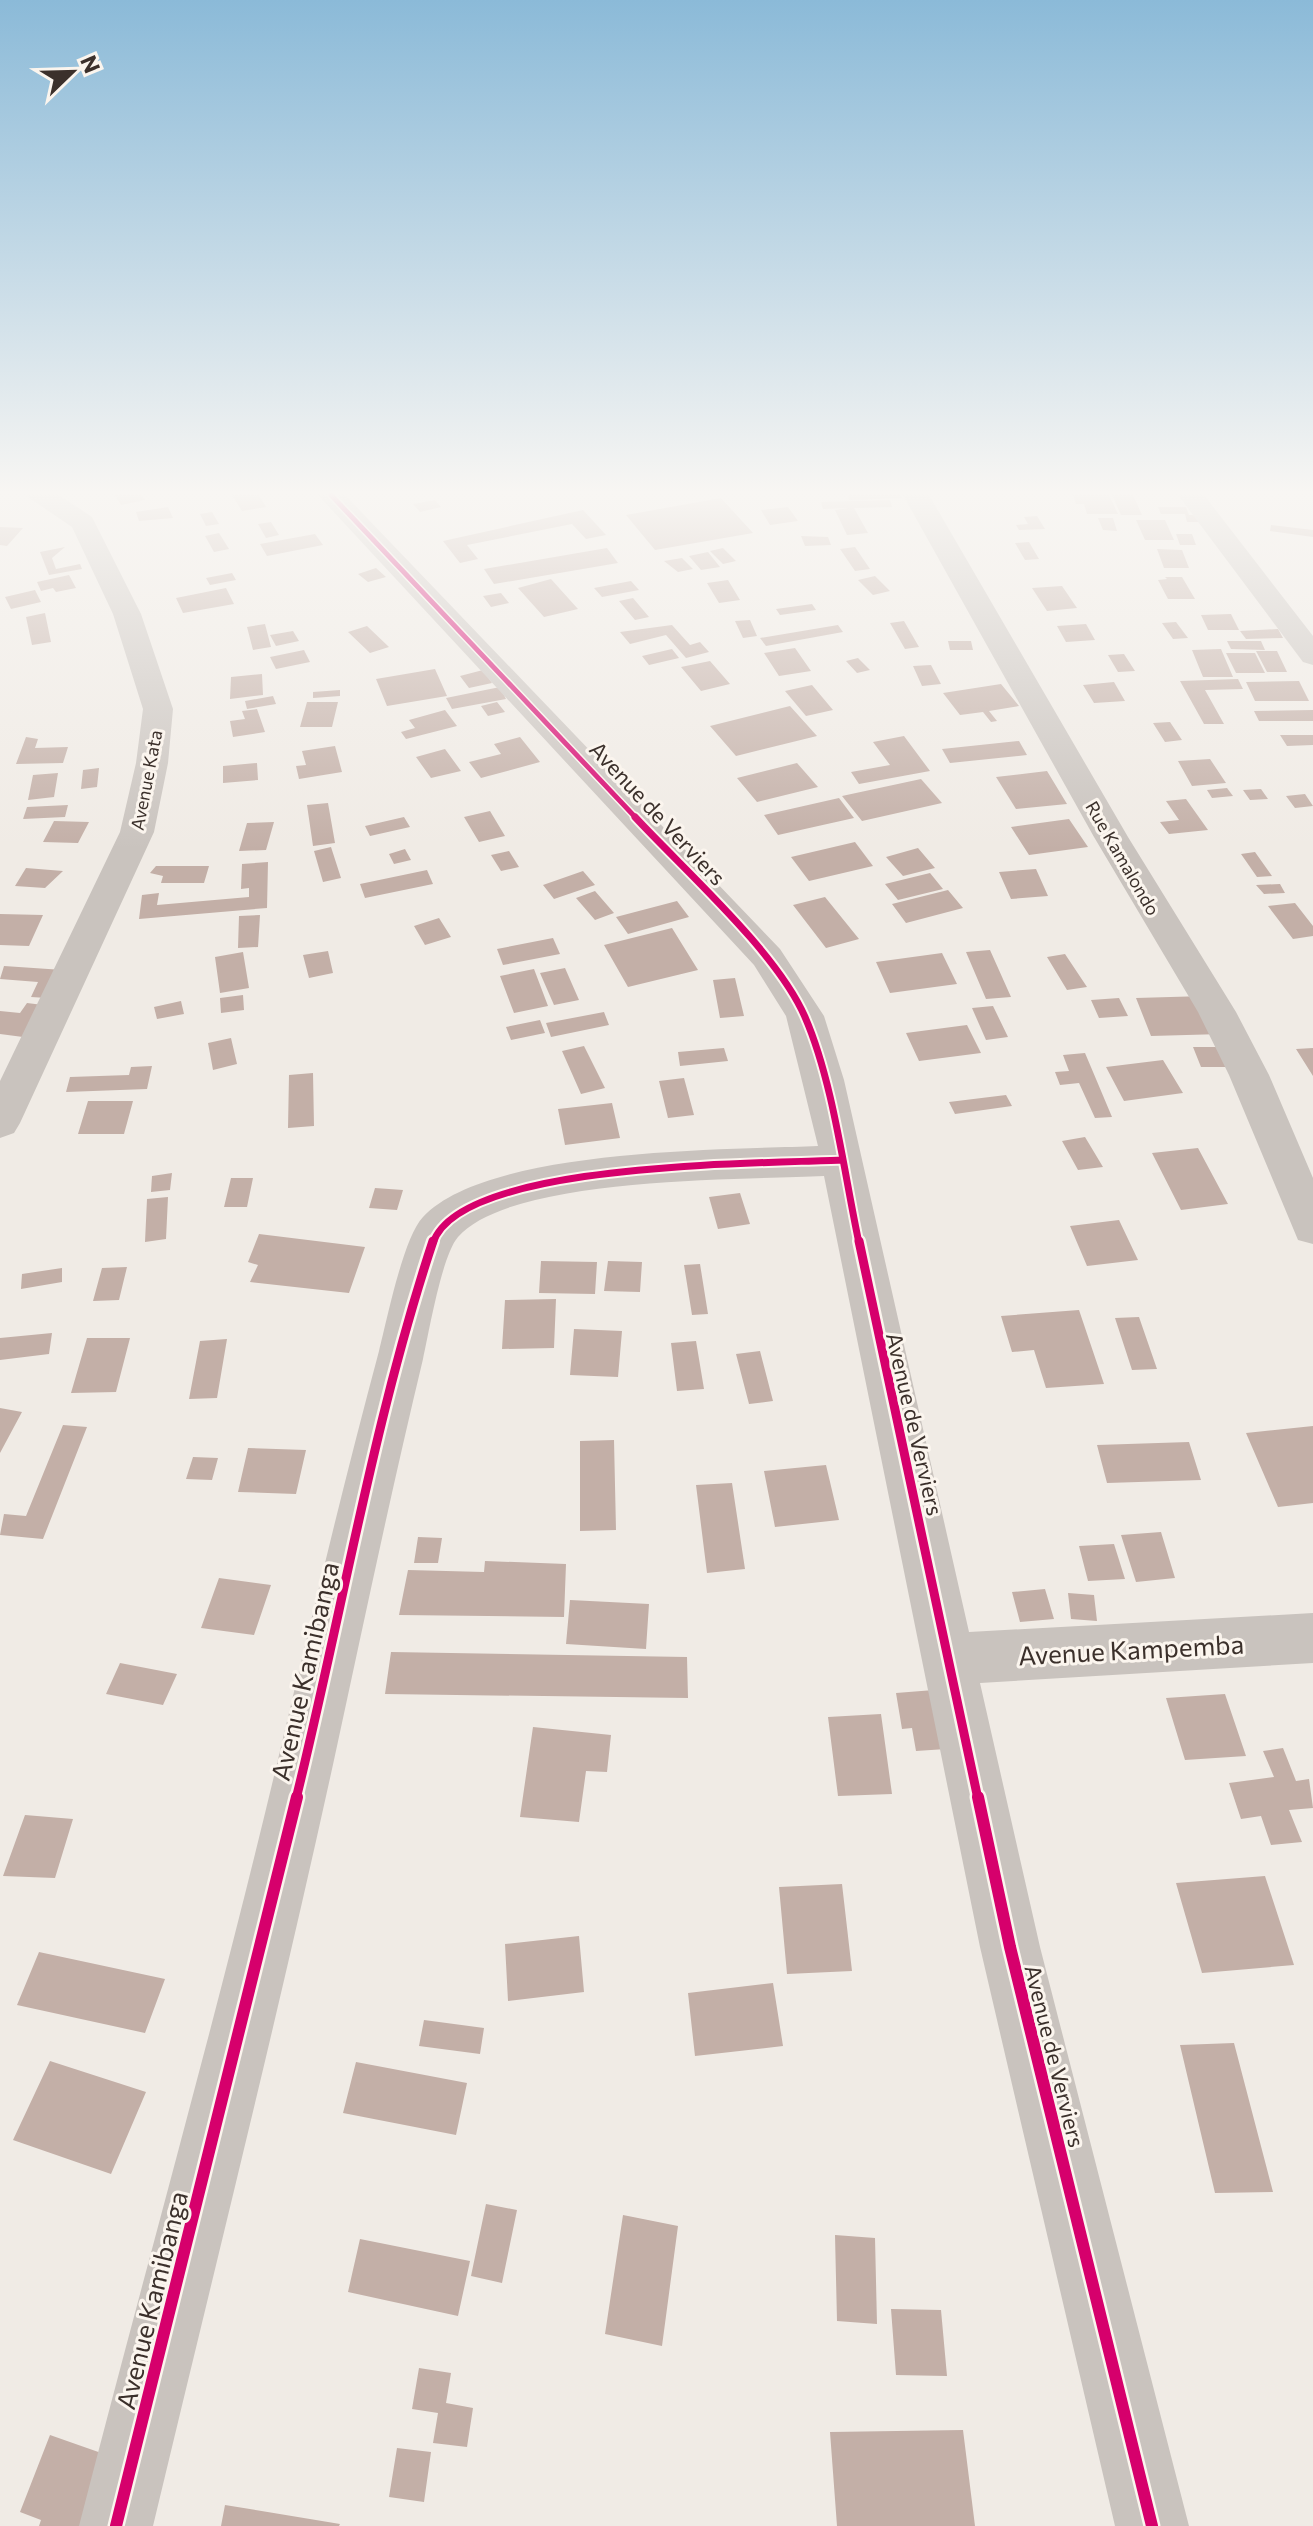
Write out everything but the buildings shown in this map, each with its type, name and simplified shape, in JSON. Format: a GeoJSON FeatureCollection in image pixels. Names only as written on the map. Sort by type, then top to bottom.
{"type":"FeatureCollection","features":[{"type":"Feature","properties":{"kind":"street","name":"Avenue Kata"},"geometry":{"type":"LineString","coordinates":[[0,1123],[127,858],[145,802],[156,731],[155,691],[126,613]]}},
{"type":"Feature","properties":{"kind":"street","name":"Avenue de Verviers"},"geometry":{"type":"LineString","coordinates":[[442,613],[767,957],[805,1016],[841,1160],[1010,1947],[1152,2526]]}},
{"type":"Feature","properties":{"kind":"street","name":"Rue Kamalondo"},"geometry":{"type":"LineString","coordinates":[[983,613],[1125,861],[1217,1012],[1249,1075],[1313,1228]]}},
{"type":"Feature","properties":{"kind":"street"},"geometry":{"type":"LineString","coordinates":[[1280,613],[1313,656]]}},
{"type":"Feature","properties":{"kind":"street","name":"Avenue Kamibanga"},"geometry":{"type":"LineString","coordinates":[[116,2526],[306,1760],[348,1566],[416,1293],[437,1230],[467,1206],[506,1191],[617,1171],[841,1160]]}},
{"type":"Feature","properties":{"kind":"street","name":"Avenue Kampemba"},"geometry":{"type":"LineString","coordinates":[[949,1659],[1313,1638]]}},
{"type":"Feature","properties":{"kind":"cycle path"},"geometry":{"type":"LineString","coordinates":[[442,613],[767,957],[805,1016],[824,1080],[1010,1947],[1152,2526]]}},
{"type":"Feature","properties":{"kind":"cycle path"},"geometry":{"type":"LineString","coordinates":[[116,2526],[306,1760],[348,1566],[416,1293],[437,1230],[467,1206],[506,1191],[617,1171],[841,1160]]}}]}
